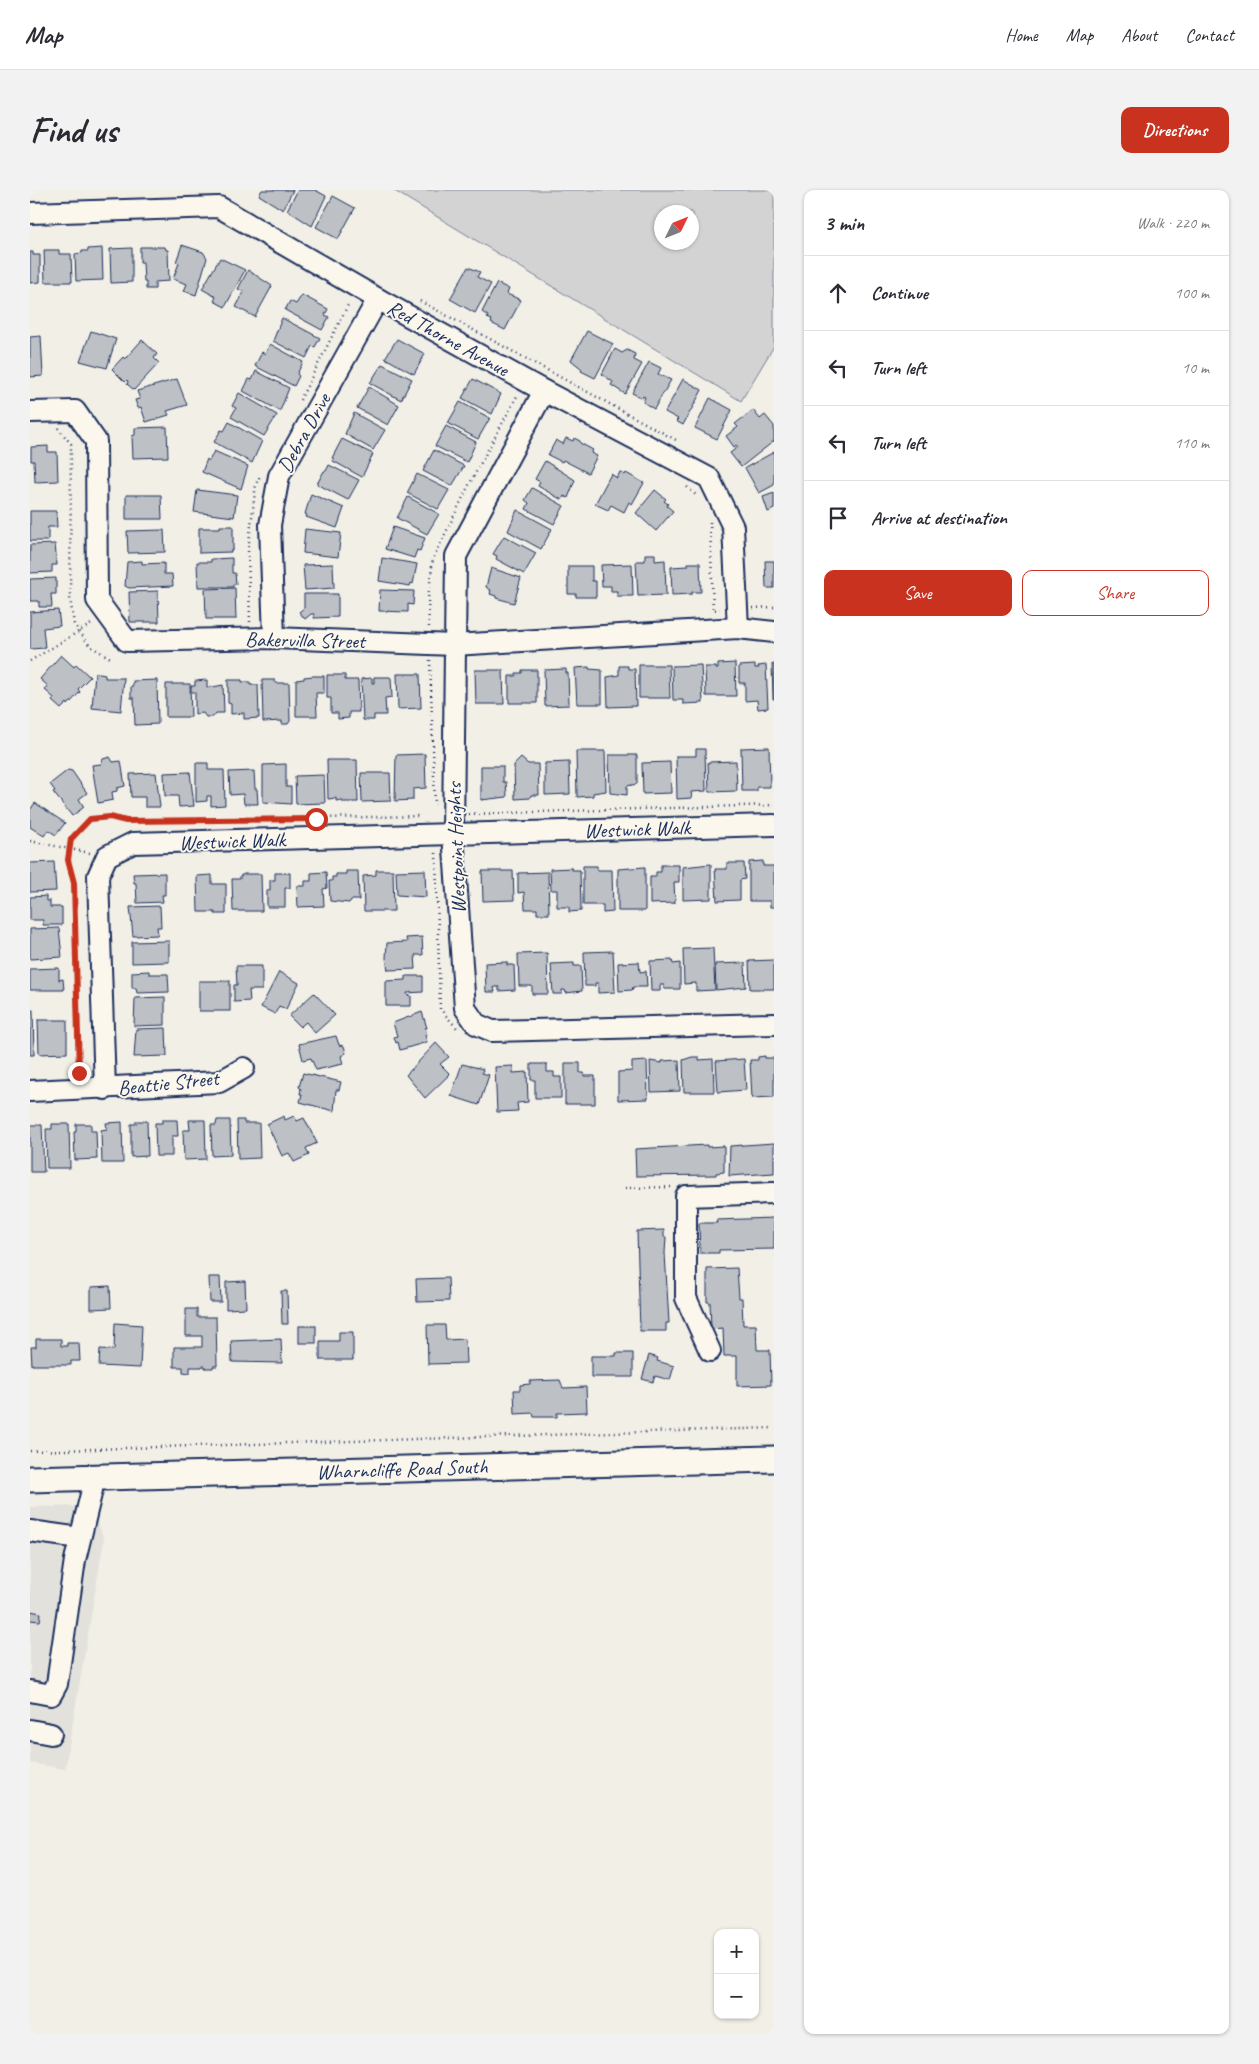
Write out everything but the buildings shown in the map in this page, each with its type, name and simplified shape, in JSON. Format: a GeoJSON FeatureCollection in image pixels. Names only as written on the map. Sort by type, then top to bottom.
{"type":"FeatureCollection","features":[{"type":"Feature","properties":{"kind":"main road","name":"Wharncliffe Road South"},"geometry":{"type":"LineString","coordinates":[[30,1479],[774,1459]]}},
{"type":"Feature","properties":{"kind":"street","name":"Red Thorne Avenue"},"geometry":{"type":"LineString","coordinates":[[30,213],[219,207],[378,299],[544,391],[709,478],[733,527],[738,628]]}},
{"type":"Feature","properties":{"kind":"street","name":"Debra Drive"},"geometry":{"type":"LineString","coordinates":[[274,638],[270,525],[279,476],[378,299]]}},
{"type":"Feature","properties":{"kind":"street","name":"Westpoint Heights"},"geometry":{"type":"LineString","coordinates":[[544,391],[456,556],[454,645],[444,839],[465,1008],[476,1024],[492,1031],[774,1024]]}},
{"type":"Feature","properties":{"kind":"street","name":"Bakervilla Street"},"geometry":{"type":"LineString","coordinates":[[30,412],[75,411],[96,441],[97,600],[127,641],[274,638],[454,645],[738,628],[774,632]]}},
{"type":"Feature","properties":{"kind":"street","name":"Westwick Walk"},"geometry":{"type":"LineString","coordinates":[[107,856],[133,843],[444,839],[774,825]]}},
{"type":"Feature","properties":{"kind":"street"},"geometry":{"type":"LineString","coordinates":[[105,1089],[98,876],[107,856]]}},
{"type":"Feature","properties":{"kind":"street","name":"Beattie Street"},"geometry":{"type":"LineString","coordinates":[[30,1091],[105,1089],[219,1082],[244,1068]]}},
{"type":"Feature","properties":{"kind":"street"},"geometry":{"type":"LineString","coordinates":[[710,1351],[686,1298],[686,1196],[774,1193]]}},
{"type":"Feature","properties":{"kind":"street"},"geometry":{"type":"LineString","coordinates":[[30,1691],[51,1694],[57,1684],[75,1560],[92,1490],[92,1477]]}},
{"type":"Feature","properties":{"kind":"street"},"geometry":{"type":"LineString","coordinates":[[30,1531],[80,1538]]}},
{"type":"Feature","properties":{"kind":"street"},"geometry":{"type":"LineString","coordinates":[[30,1730],[51,1734]]}},
{"type":"Feature","properties":{"kind":"path"},"geometry":{"type":"LineString","coordinates":[[296,407],[349,302],[357,306]]}},
{"type":"Feature","properties":{"kind":"path"},"geometry":{"type":"LineString","coordinates":[[429,634],[428,598],[434,559],[469,485],[518,393]]}},
{"type":"Feature","properties":{"kind":"path"},"geometry":{"type":"LineString","coordinates":[[57,427],[71,444],[70,598],[74,624],[90,646],[112,658]]}},
{"type":"Feature","properties":{"kind":"path"},"geometry":{"type":"LineString","coordinates":[[250,623],[248,550],[256,484],[260,476]]}},
{"type":"Feature","properties":{"kind":"path"},"geometry":{"type":"LineString","coordinates":[[744,608],[774,608]]}},
{"type":"Feature","properties":{"kind":"path"},"geometry":{"type":"LineString","coordinates":[[30,661],[107,614]]}},
{"type":"Feature","properties":{"kind":"path"},"geometry":{"type":"LineString","coordinates":[[430,652],[435,806]]}},
{"type":"Feature","properties":{"kind":"path"},"geometry":{"type":"LineString","coordinates":[[464,814],[774,805]]}},
{"type":"Feature","properties":{"kind":"path"},"geometry":{"type":"LineString","coordinates":[[69,1073],[79,1073],[74,883],[68,860],[71,839],[90,819],[110,817],[126,821],[164,821],[426,816]]}},
{"type":"Feature","properties":{"kind":"path"},"geometry":{"type":"LineString","coordinates":[[444,839],[440,1009],[453,1026],[462,1031]]}},
{"type":"Feature","properties":{"kind":"path"},"geometry":{"type":"LineString","coordinates":[[30,841],[107,856]]}},
{"type":"Feature","properties":{"kind":"path"},"geometry":{"type":"LineString","coordinates":[[30,1451],[774,1428]]}},
{"type":"Feature","properties":{"kind":"shaded area"},"geometry":{"type":"Polygon","coordinates":[[[393,190],[774,190],[774,346],[741,401],[393,190]]]}},
{"type":"Feature","properties":{"kind":"shaded area"},"geometry":{"type":"Polygon","coordinates":[[[92,1506],[104,1540],[65,1769],[30,1763],[30,1507],[92,1506]]]}},
{"type":"Feature","properties":{"kind":"route"},"geometry":{"type":"LineString","coordinates":[[79,1073],[74,883],[68,860],[71,839],[90,819],[110,817],[126,821],[316,819]]}}]}
